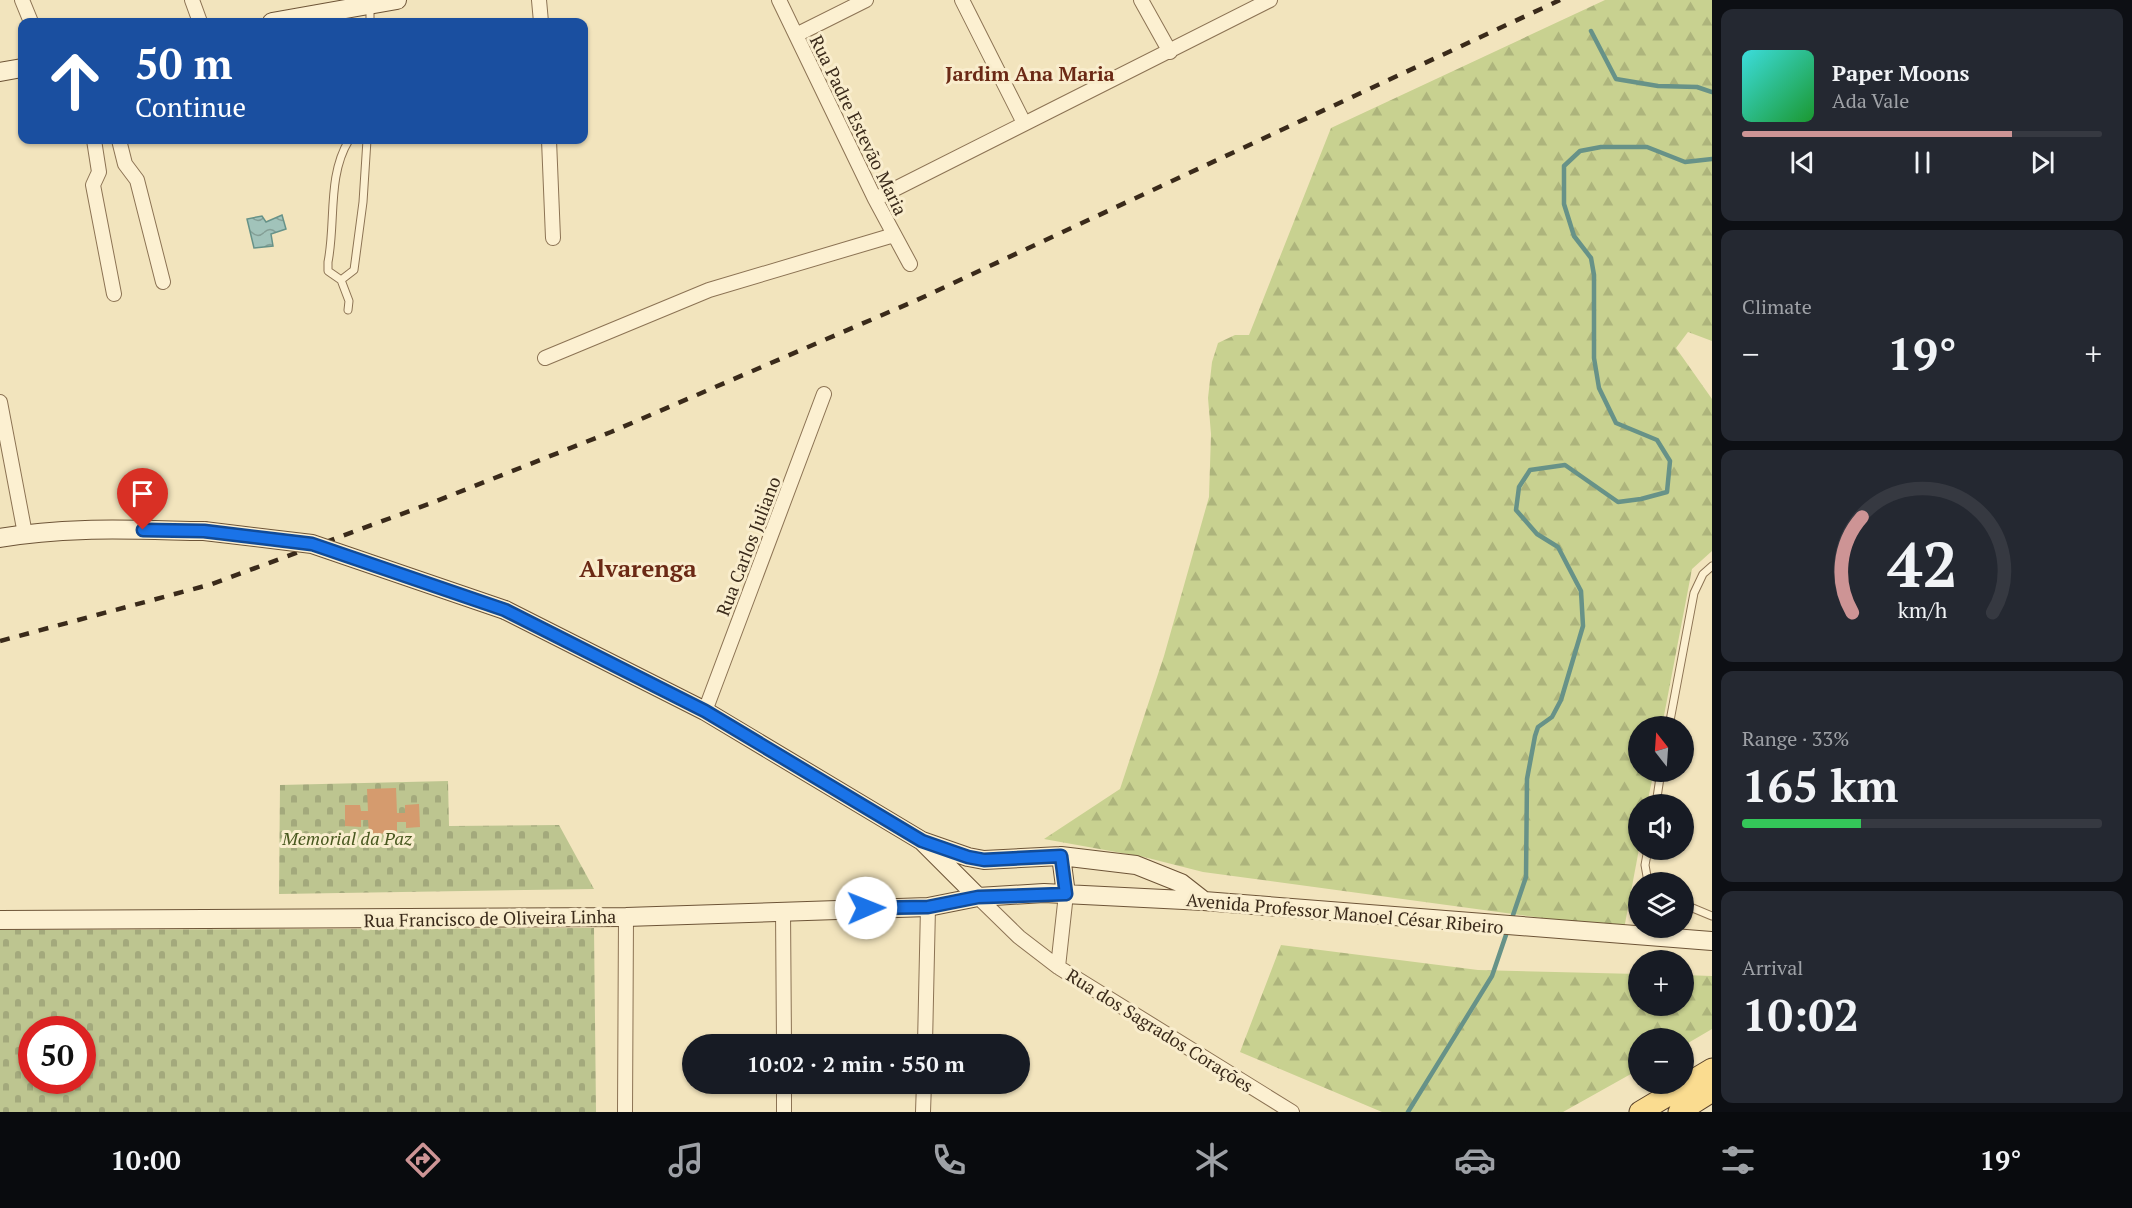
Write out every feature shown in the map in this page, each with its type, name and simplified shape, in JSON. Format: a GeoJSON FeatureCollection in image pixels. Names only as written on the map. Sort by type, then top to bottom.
{"type":"FeatureCollection","features":[{"type":"Feature","properties":{"kind":"main road"},"geometry":{"type":"LineString","coordinates":[[299,18],[367,8],[397,0]]}},
{"type":"Feature","properties":{"kind":"main road"},"geometry":{"type":"LineString","coordinates":[[0,72],[18,69]]}},
{"type":"Feature","properties":{"kind":"main road"},"geometry":{"type":"LineString","coordinates":[[0,538],[25,534],[103,530],[204,531],[312,544],[505,610],[705,711],[922,841],[968,857],[984,860],[1061,856],[1136,865],[1181,883],[1204,901]]}},
{"type":"Feature","properties":{"kind":"main road"},"geometry":{"type":"LineString","coordinates":[[922,841],[978,897]]}},
{"type":"Feature","properties":{"kind":"main road"},"geometry":{"type":"LineString","coordinates":[[1061,856],[1066,894]]}},
{"type":"Feature","properties":{"kind":"main road","name":"Avenida Professor Manoel César Ribeiro"},"geometry":{"type":"LineString","coordinates":[[978,897],[1066,894],[1204,901],[1712,941]]}},
{"type":"Feature","properties":{"kind":"main road","name":"Rua Francisco de Oliveira Linha"},"geometry":{"type":"LineString","coordinates":[[0,920],[626,917],[783,910],[928,907],[978,897]]}},
{"type":"Feature","properties":{"kind":"main road"},"geometry":{"type":"LineString","coordinates":[[1640,1112],[1712,1069]]}},
{"type":"Feature","properties":{"kind":"main road"},"geometry":{"type":"LineString","coordinates":[[1678,1112],[1712,1091]]}},
{"type":"Feature","properties":{"kind":"street"},"geometry":{"type":"LineString","coordinates":[[22,0],[29,18]]}},
{"type":"Feature","properties":{"kind":"street"},"geometry":{"type":"LineString","coordinates":[[192,0],[199,18]]}},
{"type":"Feature","properties":{"kind":"street"},"geometry":{"type":"LineString","coordinates":[[539,0],[541,18]]}},
{"type":"Feature","properties":{"kind":"street","name":"Rua Padre Estevão Maria"},"geometry":{"type":"LineString","coordinates":[[779,0],[875,199],[910,264]]}},
{"type":"Feature","properties":{"kind":"street"},"geometry":{"type":"LineString","coordinates":[[796,35],[866,0]]}},
{"type":"Feature","properties":{"kind":"street"},"geometry":{"type":"LineString","coordinates":[[962,0],[1024,123]]}},
{"type":"Feature","properties":{"kind":"street"},"geometry":{"type":"LineString","coordinates":[[1141,0],[1170,52]]}},
{"type":"Feature","properties":{"kind":"street"},"geometry":{"type":"LineString","coordinates":[[875,199],[1270,0]]}},
{"type":"Feature","properties":{"kind":"street"},"geometry":{"type":"LineString","coordinates":[[95,144],[99,172]]}},
{"type":"Feature","properties":{"kind":"street"},"geometry":{"type":"LineString","coordinates":[[120,144],[125,164],[137,180],[164,282]]}},
{"type":"Feature","properties":{"kind":"street"},"geometry":{"type":"LineString","coordinates":[[549,144],[553,238]]}},
{"type":"Feature","properties":{"kind":"street"},"geometry":{"type":"LineString","coordinates":[[114,294],[93,185],[99,172],[112,164],[125,164]]}},
{"type":"Feature","properties":{"kind":"street"},"geometry":{"type":"LineString","coordinates":[[545,358],[709,290],[894,235]]}},
{"type":"Feature","properties":{"kind":"street","name":"Rua Carlos Juliano"},"geometry":{"type":"LineString","coordinates":[[705,711],[824,394]]}},
{"type":"Feature","properties":{"kind":"street"},"geometry":{"type":"LineString","coordinates":[[0,402],[25,534]]}},
{"type":"Feature","properties":{"kind":"street"},"geometry":{"type":"LineString","coordinates":[[1059,967],[1066,894]]}},
{"type":"Feature","properties":{"kind":"street","name":"Rua dos Sagrados Corações"},"geometry":{"type":"LineString","coordinates":[[978,897],[1019,937],[1059,967],[1292,1112]]}},
{"type":"Feature","properties":{"kind":"street"},"geometry":{"type":"LineString","coordinates":[[925,1034],[928,907]]}},
{"type":"Feature","properties":{"kind":"street"},"geometry":{"type":"LineString","coordinates":[[783,910],[784,1034]]}},
{"type":"Feature","properties":{"kind":"street"},"geometry":{"type":"LineString","coordinates":[[625,1112],[626,917]]}},
{"type":"Feature","properties":{"kind":"street"},"geometry":{"type":"LineString","coordinates":[[784,1094],[784,1112]]}},
{"type":"Feature","properties":{"kind":"street"},"geometry":{"type":"LineString","coordinates":[[923,1112],[924,1094]]}},
{"type":"Feature","properties":{"kind":"lane"},"geometry":{"type":"LineString","coordinates":[[347,144],[339,157],[336,177],[328,270],[341,280],[349,301],[348,310]]}},
{"type":"Feature","properties":{"kind":"lane"},"geometry":{"type":"LineString","coordinates":[[341,280],[354,270],[363,202],[367,144]]}},
{"type":"Feature","properties":{"kind":"lane"},"geometry":{"type":"LineString","coordinates":[[1671,716],[1694,592],[1703,574],[1712,566]]}},
{"type":"Feature","properties":{"kind":"lane"},"geometry":{"type":"LineString","coordinates":[[1694,909],[1712,916]]}},
{"type":"Feature","properties":{"kind":"green space"},"geometry":{"type":"Polygon","coordinates":[[[1605,0],[1712,0],[1712,341],[1688,332],[1676,348],[1712,399],[1712,551],[1692,569],[1664,716],[1628,716],[1628,782],[1652,782],[1649,794],[1628,794],[1628,860],[1637,860],[1635,872],[1628,872],[1628,908],[1624,929],[1203,872],[1144,857],[1044,839],[1120,789],[1164,656],[1209,497],[1211,434],[1208,398],[1212,362],[1218,343],[1235,335],[1249,335],[1331,128],[1605,0]]]}},
{"type":"Feature","properties":{"kind":"green space","name":"Memorial da Paz"},"geometry":{"type":"Polygon","coordinates":[[[448,781],[449,826],[559,825],[594,889],[279,894],[280,785],[448,781]]]}},
{"type":"Feature","properties":{"kind":"green space"},"geometry":{"type":"Polygon","coordinates":[[[594,928],[596,1112],[0,1112],[0,930],[594,928]]]}},
{"type":"Feature","properties":{"kind":"green space"},"geometry":{"type":"Polygon","coordinates":[[[1281,945],[1478,970],[1628,974],[1628,1016],[1694,1016],[1694,975],[1712,976],[1712,1029],[1694,1040],[1694,1028],[1628,1028],[1628,1076],[1563,1112],[1382,1112],[1240,1052],[1281,945]]]}},
{"type":"Feature","properties":{"kind":"water"},"geometry":{"type":"Polygon","coordinates":[[[282,215],[286,229],[271,234],[273,246],[254,248],[247,219],[262,216],[266,222],[282,215]]]}},
{"type":"Feature","properties":{"kind":"building"},"geometry":{"type":"Polygon","coordinates":[[[396,788],[397,813],[405,813],[405,805],[419,804],[420,827],[406,828],[406,822],[397,822],[397,833],[369,834],[368,820],[361,820],[361,827],[345,826],[345,805],[360,805],[361,811],[368,811],[367,789],[396,788]]]}},
{"type":"Feature","properties":{"kind":"waterway"},"geometry":{"type":"LineString","coordinates":[[1591,31],[1616,79],[1658,86],[1697,87],[1712,92]]}},
{"type":"Feature","properties":{"kind":"waterway"},"geometry":{"type":"LineString","coordinates":[[1511,921],[1526,877],[1527,779],[1535,736],[1538,727],[1552,717],[1561,700],[1583,626],[1581,591],[1558,547],[1537,534],[1516,510],[1519,487],[1530,470],[1565,465],[1618,502],[1641,499],[1667,492],[1670,461],[1657,440],[1616,423],[1599,388],[1594,358],[1594,275],[1591,258],[1574,236],[1564,204],[1564,166],[1580,151],[1601,147],[1647,147],[1685,162],[1712,159]]}},
{"type":"Feature","properties":{"kind":"waterway"},"geometry":{"type":"LineString","coordinates":[[1408,1112],[1492,976],[1508,929]]}},
{"type":"Feature","properties":{"kind":"railway"},"geometry":{"type":"LineString","coordinates":[[0,641],[212,584],[434,502],[611,432],[917,300],[1560,0]]}},
{"type":"Feature","properties":{"kind":"district","name":"Jardim Ana Maria"},"geometry":{"type":"Point","coordinates":[1030,73]}},
{"type":"Feature","properties":{"kind":"district","name":"Alvarenga"},"geometry":{"type":"Point","coordinates":[638,568]}},
{"type":"Feature","properties":{"kind":"route"},"geometry":{"type":"LineString","coordinates":[[143,530],[204,531],[312,544],[505,610],[705,711],[922,841],[968,857],[984,860],[1061,856],[1066,894],[978,897],[928,907],[866,908]]}}]}
